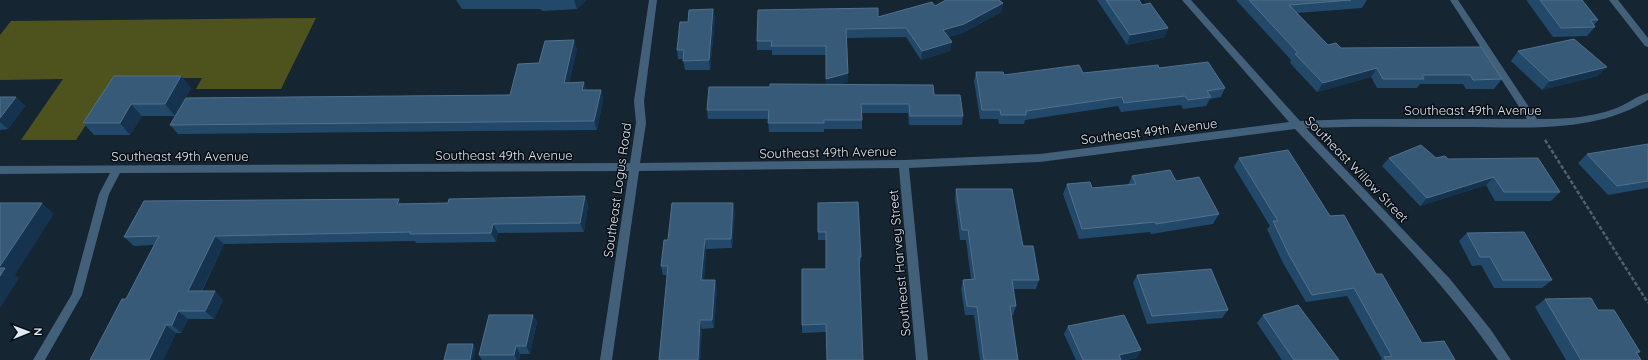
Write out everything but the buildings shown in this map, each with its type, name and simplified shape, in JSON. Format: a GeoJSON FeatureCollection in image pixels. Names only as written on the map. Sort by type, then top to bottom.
{"type":"FeatureCollection","features":[{"type":"Feature","properties":{"kind":"street","name":"Southeast Logus Road"},"geometry":{"type":"LineString","coordinates":[[606,360],[642,124],[639,101],[653,0]]}},
{"type":"Feature","properties":{"kind":"street","name":"Southeast Willow Street"},"geometry":{"type":"LineString","coordinates":[[1186,0],[1296,125],[1448,284],[1490,337],[1505,360]]}},
{"type":"Feature","properties":{"kind":"street"},"geometry":{"type":"LineString","coordinates":[[1454,0],[1534,123]]}},
{"type":"Feature","properties":{"kind":"street"},"geometry":{"type":"LineString","coordinates":[[1613,0],[1648,44]]}},
{"type":"Feature","properties":{"kind":"street","name":"Southeast 49th Avenue"},"geometry":{"type":"LineString","coordinates":[[0,170],[635,167],[904,164],[1040,158],[1296,125],[1354,123],[1534,123],[1578,121],[1617,113],[1640,102],[1648,96]]}},
{"type":"Feature","properties":{"kind":"street","name":"Southeast Harvey Street"},"geometry":{"type":"LineString","coordinates":[[904,164],[922,360]]}},
{"type":"Feature","properties":{"kind":"street"},"geometry":{"type":"LineString","coordinates":[[40,360],[77,295],[104,194],[117,169]]}},
{"type":"Feature","properties":{"kind":"path"},"geometry":{"type":"LineString","coordinates":[[1534,123],[1648,303]]}},
{"type":"Feature","properties":{"kind":"green space"},"geometry":{"type":"Polygon","coordinates":[[[316,18],[281,89],[196,89],[202,78],[117,78],[76,140],[21,140],[63,79],[0,80],[0,35],[11,21],[316,18]]]}}]}
